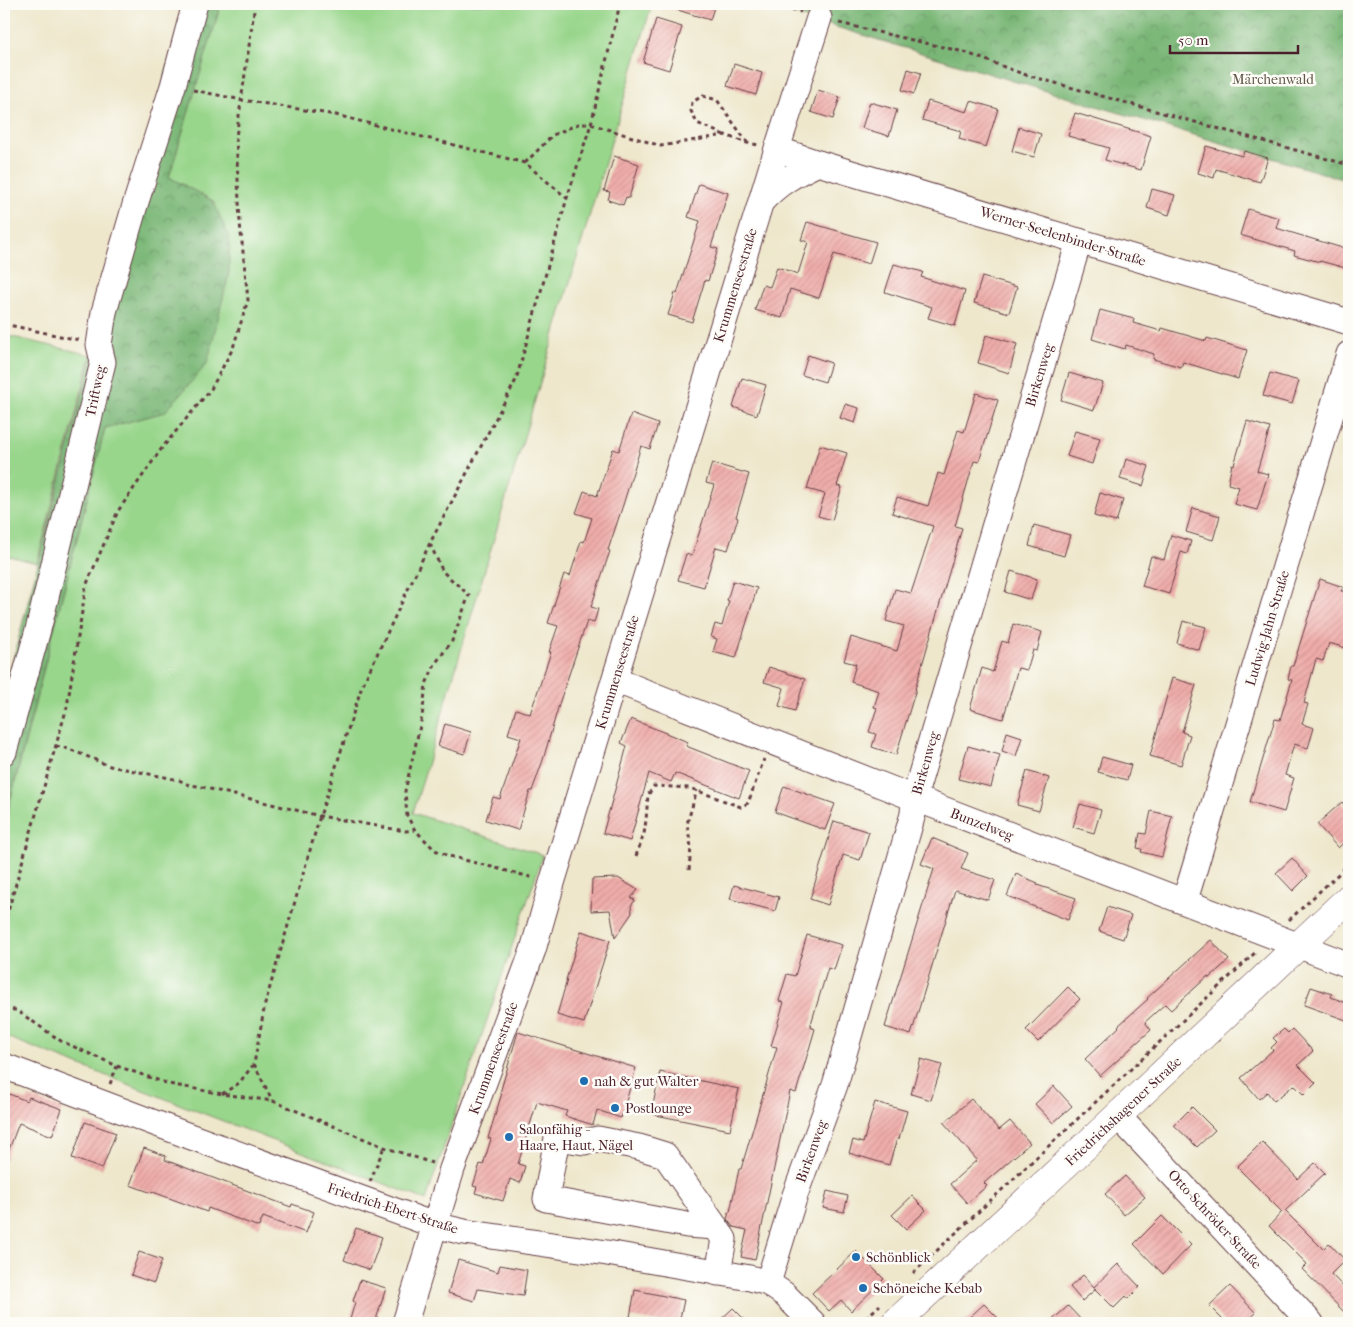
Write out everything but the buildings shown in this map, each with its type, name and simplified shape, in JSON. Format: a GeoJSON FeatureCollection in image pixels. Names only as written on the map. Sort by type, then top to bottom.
{"type":"FeatureCollection","features":[{"type":"Feature","properties":{"kind":"main road","name":"Friedrichshagener Straße"},"geometry":{"type":"LineString","coordinates":[[890,1312],[1118,1116],[1349,898]]}},
{"type":"Feature","properties":{"kind":"street","name":"Triftweg"},"geometry":{"type":"LineString","coordinates":[[4,752],[39,626],[103,362],[99,345],[104,312],[173,86],[195,4]]}},
{"type":"Feature","properties":{"kind":"street","name":"Krummenseestraße"},"geometry":{"type":"LineString","coordinates":[[405,1323],[452,1169],[533,950],[760,204],[819,18]]}},
{"type":"Feature","properties":{"kind":"street","name":"Werner-Seelenbinder-Straße"},"geometry":{"type":"LineString","coordinates":[[777,149],[818,163],[1349,322]]}},
{"type":"Feature","properties":{"kind":"street"},"geometry":{"type":"LineString","coordinates":[[760,204],[784,181],[818,163]]}},
{"type":"Feature","properties":{"kind":"street","name":"Birkenweg"},"geometry":{"type":"LineString","coordinates":[[768,1283],[794,1194],[835,1085],[913,814],[914,798],[1079,241]]}},
{"type":"Feature","properties":{"kind":"street","name":"Ludwig-Jahn-Straße"},"geometry":{"type":"LineString","coordinates":[[1183,900],[1189,887],[1349,354]]}},
{"type":"Feature","properties":{"kind":"street","name":"Bunzelweg"},"geometry":{"type":"LineString","coordinates":[[615,680],[914,798],[1349,965]]}},
{"type":"Feature","properties":{"kind":"street","name":"Friedrich-Ebert-Straße"},"geometry":{"type":"LineString","coordinates":[[4,1066],[434,1225],[464,1232],[718,1272],[768,1283],[784,1294],[813,1323]]}},
{"type":"Feature","properties":{"kind":"street","name":"Otto-Schröder-Straße"},"geometry":{"type":"LineString","coordinates":[[1118,1116],[1312,1323]]}},
{"type":"Feature","properties":{"kind":"street"},"geometry":{"type":"LineString","coordinates":[[716,1227],[686,1225],[546,1200],[556,1138],[584,1142],[598,1139],[639,1147],[664,1155],[716,1227],[724,1239],[718,1272]]}},
{"type":"Feature","properties":{"kind":"path"},"geometry":{"type":"LineString","coordinates":[[4,925],[67,706],[86,586],[118,511],[162,448],[211,388],[233,348],[248,300],[240,223],[236,137],[256,4]]}},
{"type":"Feature","properties":{"kind":"path"},"geometry":{"type":"LineString","coordinates":[[617,4],[619,8]]}},
{"type":"Feature","properties":{"kind":"path"},"geometry":{"type":"LineString","coordinates":[[222,1094],[239,1083],[254,1064],[265,1004],[320,816],[362,686],[430,543],[516,380],[567,198],[590,124],[619,8],[622,4]]}},
{"type":"Feature","properties":{"kind":"path"},"geometry":{"type":"LineString","coordinates":[[776,4],[819,18],[964,52],[1023,74],[1349,164]]}},
{"type":"Feature","properties":{"kind":"path"},"geometry":{"type":"LineString","coordinates":[[173,86],[242,100],[336,115],[525,163],[567,198]]}},
{"type":"Feature","properties":{"kind":"path"},"geometry":{"type":"LineString","coordinates":[[747,143],[717,100],[703,96],[692,102],[691,111],[697,123],[747,143],[777,149]]}},
{"type":"Feature","properties":{"kind":"path"},"geometry":{"type":"LineString","coordinates":[[525,163],[553,135],[578,124],[590,124],[661,146],[725,135]]}},
{"type":"Feature","properties":{"kind":"path"},"geometry":{"type":"LineString","coordinates":[[4,324],[99,345]]}},
{"type":"Feature","properties":{"kind":"path"},"geometry":{"type":"LineString","coordinates":[[4,464],[6,468],[4,487]]}},
{"type":"Feature","properties":{"kind":"path"},"geometry":{"type":"LineString","coordinates":[[430,543],[442,572],[469,595],[452,641],[435,664],[426,684],[422,717],[405,791],[407,816],[415,830],[435,850],[552,883]]}},
{"type":"Feature","properties":{"kind":"path"},"geometry":{"type":"LineString","coordinates":[[636,856],[644,834],[648,795],[654,786],[690,788],[741,807],[748,803],[770,741]]}},
{"type":"Feature","properties":{"kind":"path"},"geometry":{"type":"LineString","coordinates":[[56,746],[69,749],[110,766],[179,780],[189,786],[198,786],[320,816],[405,831],[415,830]]}},
{"type":"Feature","properties":{"kind":"path"},"geometry":{"type":"LineString","coordinates":[[689,870],[691,847],[687,824],[697,790]]}},
{"type":"Feature","properties":{"kind":"path"},"geometry":{"type":"LineString","coordinates":[[911,1275],[1349,864]]}},
{"type":"Feature","properties":{"kind":"path"},"geometry":{"type":"LineString","coordinates":[[4,1009],[16,1010],[61,1041],[116,1066],[169,1084],[272,1101],[384,1147],[452,1169]]}},
{"type":"Feature","properties":{"kind":"path"},"geometry":{"type":"LineString","coordinates":[[254,1064],[272,1101]]}},
{"type":"Feature","properties":{"kind":"path"},"geometry":{"type":"LineString","coordinates":[[363,1199],[384,1147]]}},
{"type":"Feature","properties":{"kind":"path"},"geometry":{"type":"LineString","coordinates":[[860,1323],[890,1312]]}},
{"type":"Feature","properties":{"kind":"green space"},"geometry":{"type":"Polygon","coordinates":[[[184,4],[221,4],[169,177],[213,201],[229,237],[229,273],[207,364],[165,412],[105,428],[4,824],[4,694],[184,4]]]}},
{"type":"Feature","properties":{"kind":"green space"},"geometry":{"type":"Polygon","coordinates":[[[221,4],[652,4],[413,813],[543,855],[426,1200],[4,1036],[4,826],[105,428],[165,412],[213,201],[169,177],[221,4]]]}},
{"type":"Feature","properties":{"kind":"green space","name":"Märchenwald"},"geometry":{"type":"Polygon","coordinates":[[[761,4],[1349,4],[1349,181],[1046,91],[761,4]]]}},
{"type":"Feature","properties":{"kind":"green space"},"geometry":{"type":"Polygon","coordinates":[[[4,335],[91,355],[37,563],[4,555],[4,335]]]}},
{"type":"Feature","properties":{"kind":"place","name":"nah & gut Walter"},"geometry":{"type":"Point","coordinates":[584,1081]}},
{"type":"Feature","properties":{"kind":"place","name":"Postlounge"},"geometry":{"type":"Point","coordinates":[615,1108]}},
{"type":"Feature","properties":{"kind":"place","name":"Salonfähig - Haare, Haut, Nägel"},"geometry":{"type":"Point","coordinates":[509,1137]}},
{"type":"Feature","properties":{"kind":"place","name":"Schönblick"},"geometry":{"type":"Point","coordinates":[856,1257]}},
{"type":"Feature","properties":{"kind":"place","name":"Schöneiche Kebab"},"geometry":{"type":"Point","coordinates":[863,1288]}}]}
